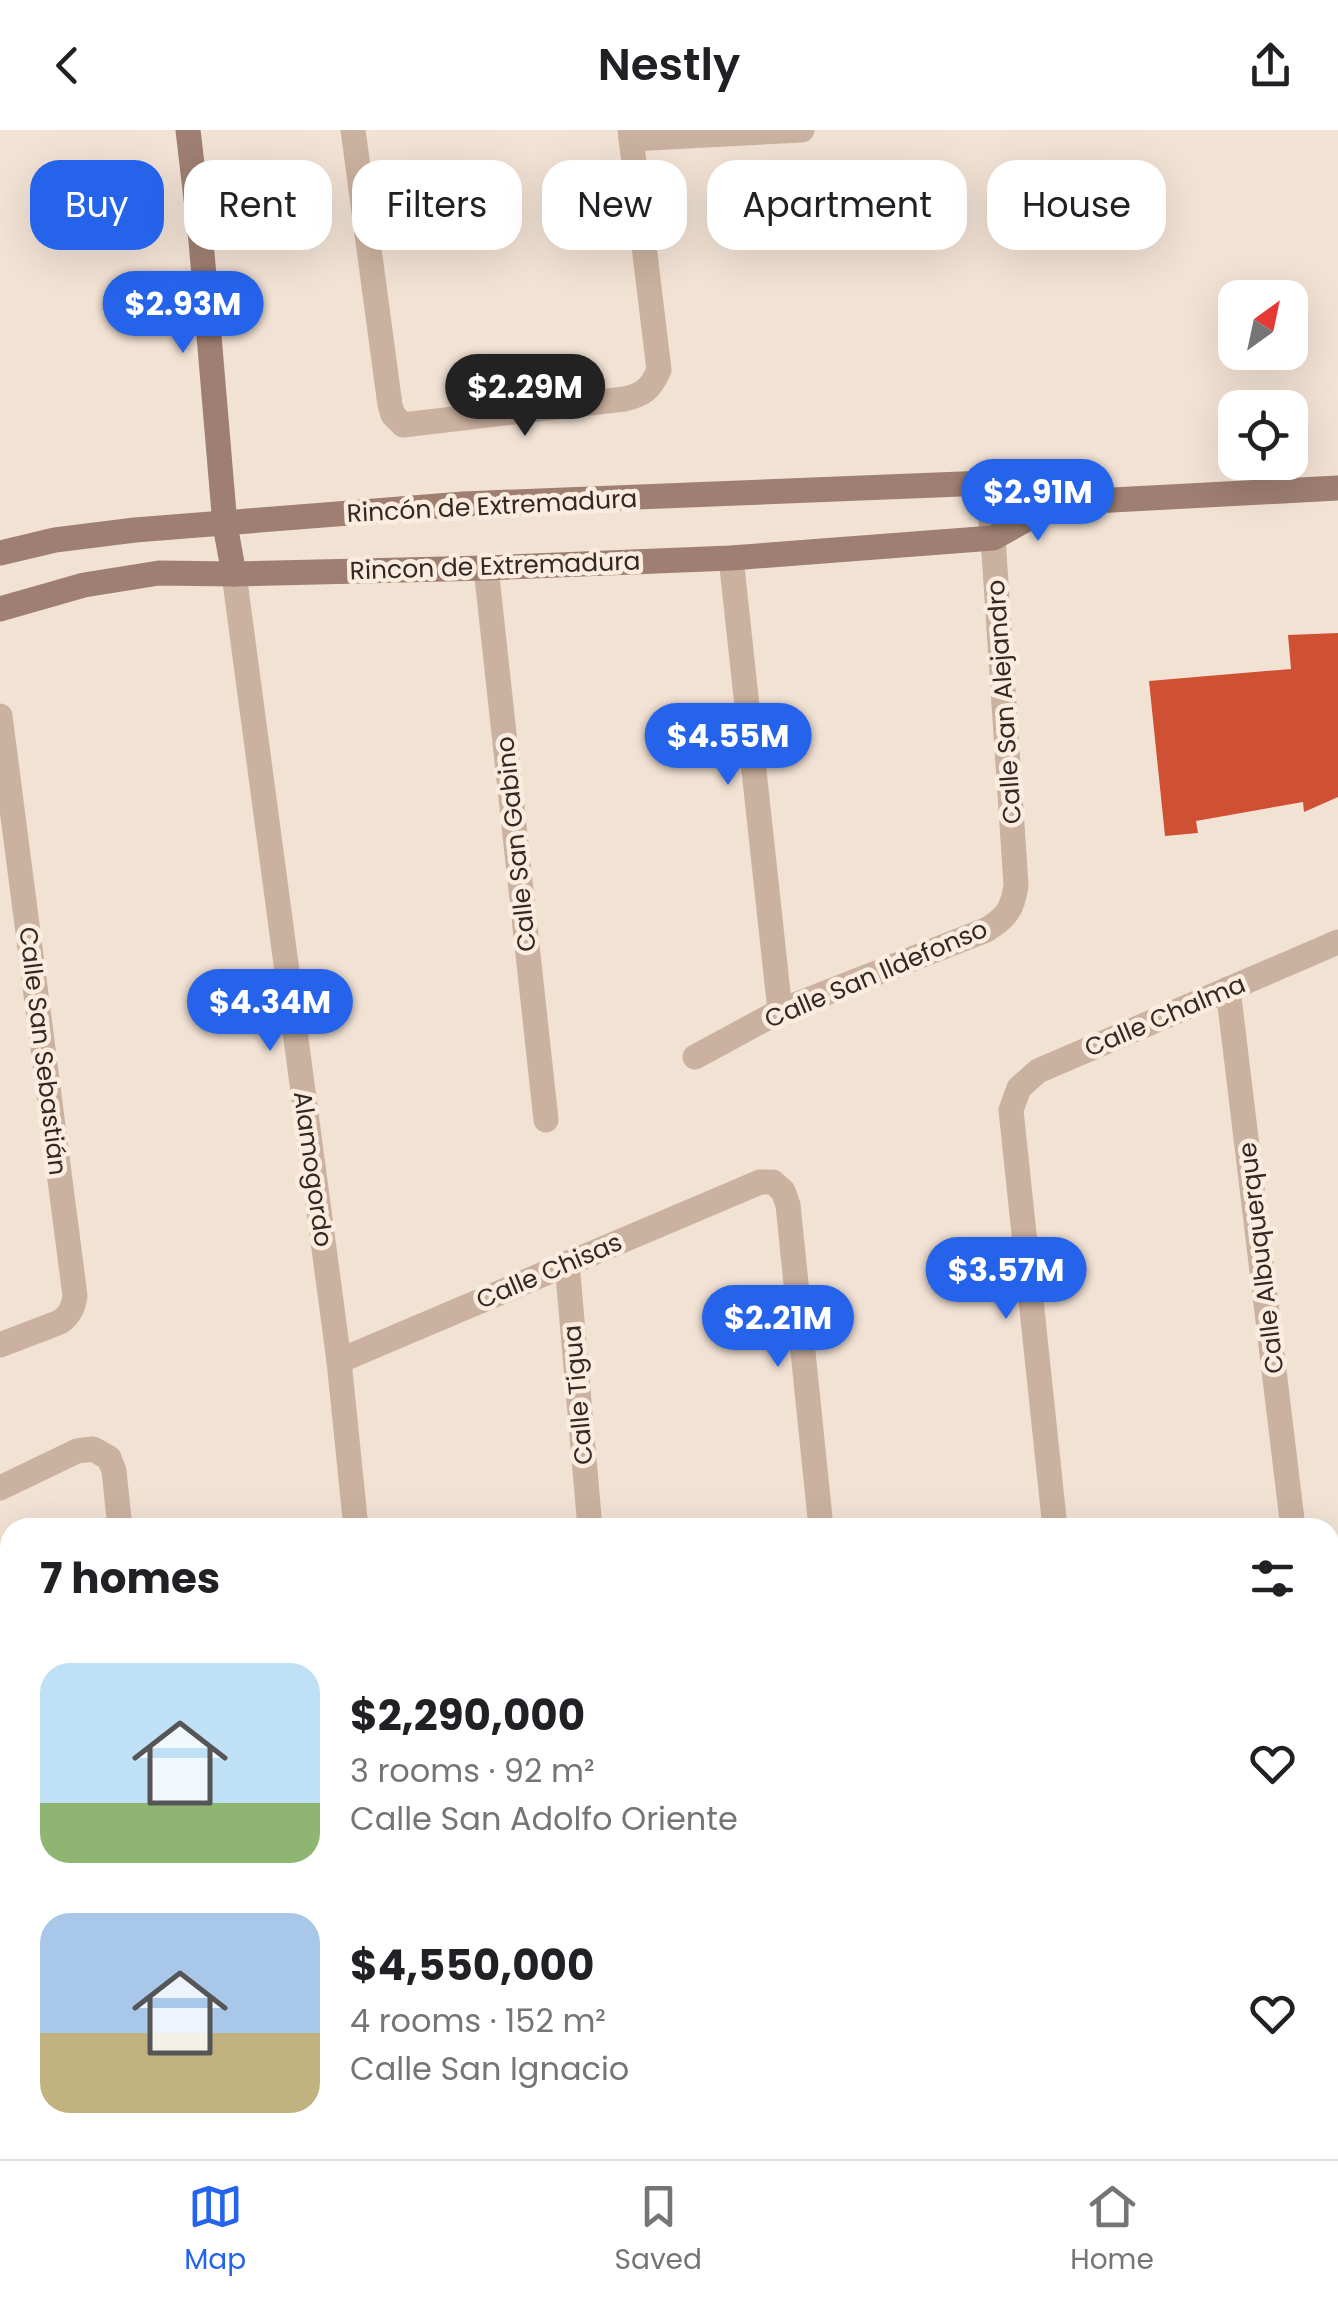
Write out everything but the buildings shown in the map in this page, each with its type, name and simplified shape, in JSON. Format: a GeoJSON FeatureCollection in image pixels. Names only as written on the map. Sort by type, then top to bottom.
{"type":"FeatureCollection","features":[{"type":"Feature","properties":{"kind":"street"},"geometry":{"type":"LineString","coordinates":[[188,130],[225,525],[234,574]]}},
{"type":"Feature","properties":{"kind":"street"},"geometry":{"type":"LineString","coordinates":[[353,130],[390,405],[403,425],[640,396],[652,386],[659,370],[630,134],[802,130]]}},
{"type":"Feature","properties":{"kind":"street","name":"Rincón de Extremadura"},"geometry":{"type":"LineString","coordinates":[[0,553],[103,534],[464,504],[986,483],[1056,503]]}},
{"type":"Feature","properties":{"kind":"street","name":"Calle San Alejandro"},"geometry":{"type":"LineString","coordinates":[[986,483],[1016,885],[1013,905],[1004,920]]}},
{"type":"Feature","properties":{"kind":"street"},"geometry":{"type":"LineString","coordinates":[[993,538],[1056,503],[1338,488]]}},
{"type":"Feature","properties":{"kind":"street","name":"Rincon de Extremadura"},"geometry":{"type":"LineString","coordinates":[[0,609],[84,585],[160,573],[486,568],[731,558],[993,538]]}},
{"type":"Feature","properties":{"kind":"street"},"geometry":{"type":"LineString","coordinates":[[731,558],[780,1011]]}},
{"type":"Feature","properties":{"kind":"street","name":"Calle San Gabino"},"geometry":{"type":"LineString","coordinates":[[486,568],[546,1120]]}},
{"type":"Feature","properties":{"kind":"street","name":"Alamogordo"},"geometry":{"type":"LineString","coordinates":[[234,574],[339,1361],[355,1518]]}},
{"type":"Feature","properties":{"kind":"street","name":"Calle San Sebastián"},"geometry":{"type":"LineString","coordinates":[[0,716],[75,1296],[68,1316],[60,1322],[0,1344]]}},
{"type":"Feature","properties":{"kind":"street","name":"Calle San Ildefonso"},"geometry":{"type":"LineString","coordinates":[[695,1058],[780,1011],[1004,920]]}},
{"type":"Feature","properties":{"kind":"street","name":"Calle Chalma"},"geometry":{"type":"LineString","coordinates":[[1055,1518],[1011,1110],[1019,1088],[1038,1071],[1338,942]]}},
{"type":"Feature","properties":{"kind":"street","name":"Calle Albuquerque"},"geometry":{"type":"LineString","coordinates":[[1228,989],[1292,1518]]}},
{"type":"Feature","properties":{"kind":"street","name":"Calle Chisas"},"geometry":{"type":"LineString","coordinates":[[339,1361],[760,1182],[773,1182],[783,1191],[788,1205],[821,1518]]}},
{"type":"Feature","properties":{"kind":"street","name":"Calle Tigua"},"geometry":{"type":"LineString","coordinates":[[567,1263],[589,1518]]}},
{"type":"Feature","properties":{"kind":"street"},"geometry":{"type":"LineString","coordinates":[[0,1488],[78,1451],[93,1449],[109,1458],[114,1471],[119,1518]]}}]}
